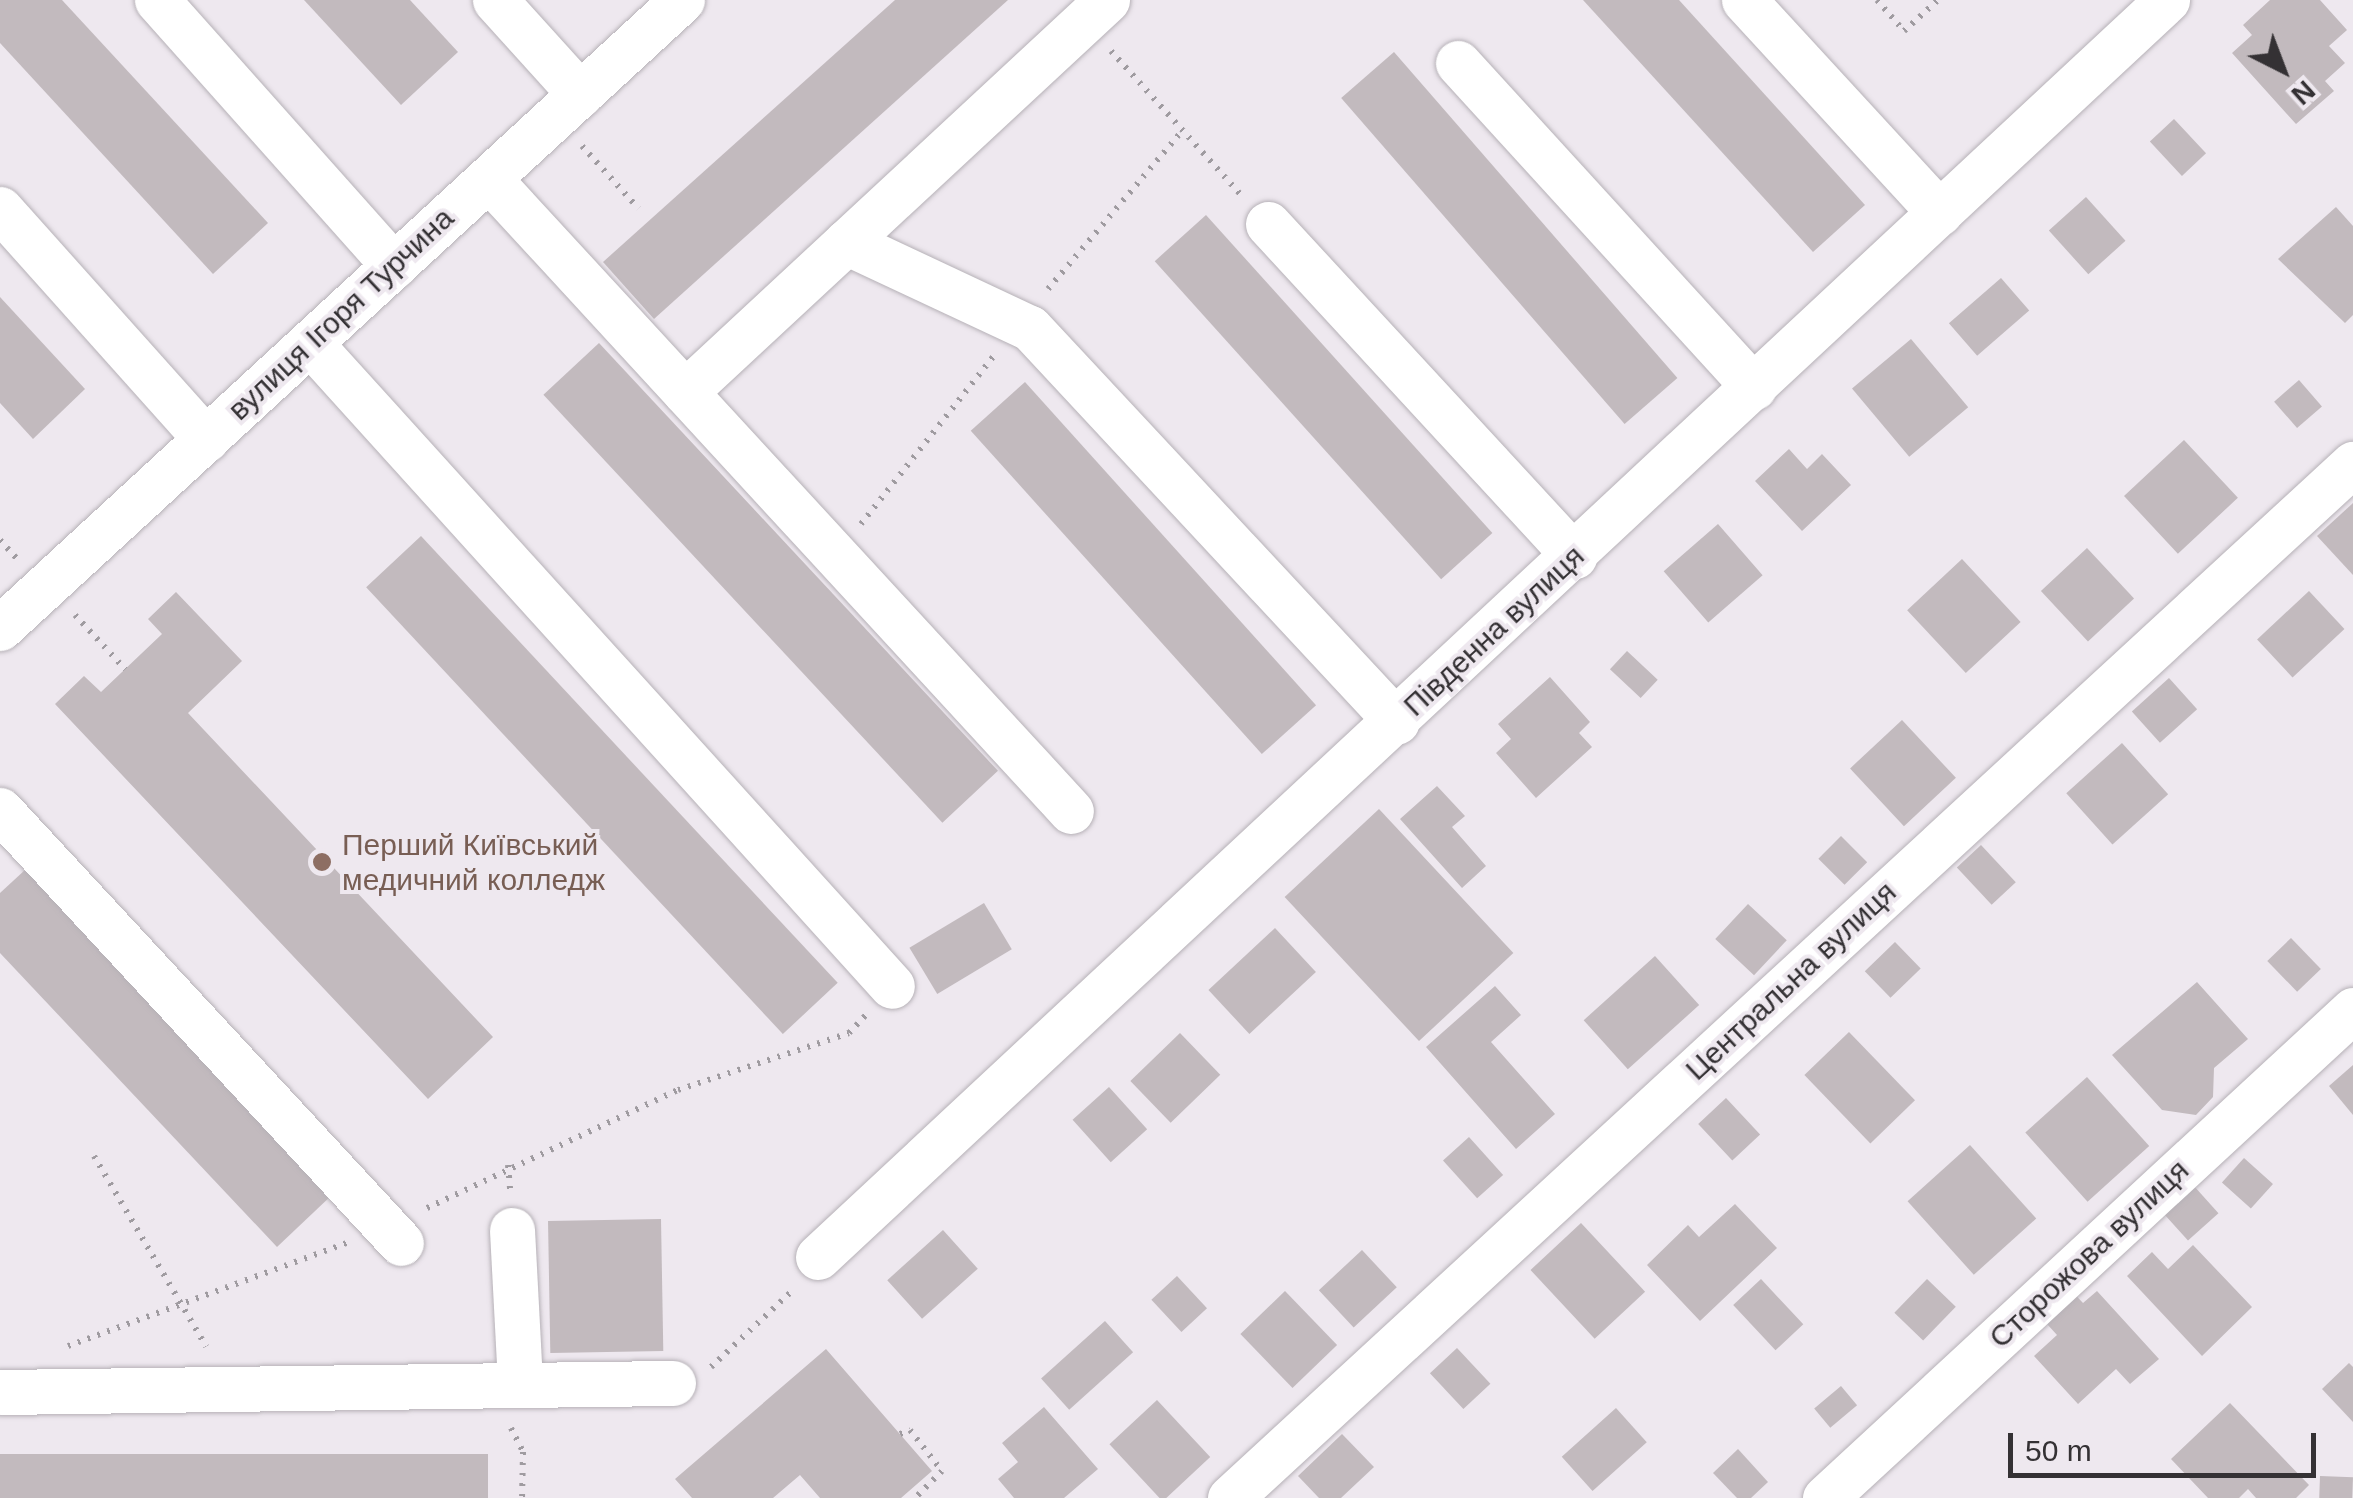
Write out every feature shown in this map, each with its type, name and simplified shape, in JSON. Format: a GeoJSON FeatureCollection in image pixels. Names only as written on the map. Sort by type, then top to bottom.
{"type":"FeatureCollection","features":[{"type":"Feature","properties":{"kind":"street"},"geometry":{"type":"LineString","coordinates":[[157,0],[394,266]]}},
{"type":"Feature","properties":{"kind":"street"},"geometry":{"type":"LineString","coordinates":[[495,0],[577,116]]}},
{"type":"Feature","properties":{"kind":"street","name":"вулиця Ігоря Турчина"},"geometry":{"type":"LineString","coordinates":[[0,628],[489,179],[577,116],[682,0]]}},
{"type":"Feature","properties":{"kind":"street"},"geometry":{"type":"LineString","coordinates":[[1744,0],[1940,212]]}},
{"type":"Feature","properties":{"kind":"street","name":"Південна вулиця"},"geometry":{"type":"LineString","coordinates":[[818,1257],[1397,722],[2167,0]]}},
{"type":"Feature","properties":{"kind":"street"},"geometry":{"type":"LineString","coordinates":[[685,392],[1096,10]]}},
{"type":"Feature","properties":{"kind":"street"},"geometry":{"type":"LineString","coordinates":[[1458,63],[1754,387]]}},
{"type":"Feature","properties":{"kind":"street"},"geometry":{"type":"LineString","coordinates":[[489,179],[1071,811]]}},
{"type":"Feature","properties":{"kind":"street"},"geometry":{"type":"LineString","coordinates":[[0,210],[206,439]]}},
{"type":"Feature","properties":{"kind":"street"},"geometry":{"type":"LineString","coordinates":[[1268,224],[1574,556]]}},
{"type":"Feature","properties":{"kind":"street"},"geometry":{"type":"LineString","coordinates":[[846,242],[1030,328],[1397,722]]}},
{"type":"Feature","properties":{"kind":"street"},"geometry":{"type":"LineString","coordinates":[[310,343],[892,986]]}},
{"type":"Feature","properties":{"kind":"street","name":"Центральна вулиця"},"geometry":{"type":"LineString","coordinates":[[1230,1498],[2353,464]]}},
{"type":"Feature","properties":{"kind":"street"},"geometry":{"type":"LineString","coordinates":[[0,810],[394,1236]]}},
{"type":"Feature","properties":{"kind":"street","name":"Сторожова вулиця"},"geometry":{"type":"LineString","coordinates":[[1825,1498],[2353,1010]]}},
{"type":"Feature","properties":{"kind":"street"},"geometry":{"type":"LineString","coordinates":[[504,1382],[512,1230]]}},
{"type":"Feature","properties":{"kind":"street"},"geometry":{"type":"LineString","coordinates":[[7,1392],[673,1382]]}},
{"type":"Feature","properties":{"kind":"path"},"geometry":{"type":"LineString","coordinates":[[1876,0],[1904,30],[1938,0]]}},
{"type":"Feature","properties":{"kind":"path"},"geometry":{"type":"LineString","coordinates":[[1096,10],[1268,224]]}},
{"type":"Feature","properties":{"kind":"path"},"geometry":{"type":"LineString","coordinates":[[577,116],[638,208]]}},
{"type":"Feature","properties":{"kind":"path"},"geometry":{"type":"LineString","coordinates":[[67,607],[125,669]]}},
{"type":"Feature","properties":{"kind":"path"},"geometry":{"type":"LineString","coordinates":[[7,1392],[31,1359],[184,1303],[394,1236],[678,1090],[848,1034],[892,986]]}},
{"type":"Feature","properties":{"kind":"path"},"geometry":{"type":"LineString","coordinates":[[94,1156],[184,1303],[226,1388]]}},
{"type":"Feature","properties":{"kind":"path"},"geometry":{"type":"LineString","coordinates":[[673,1382],[702,1376],[788,1297],[818,1257]]}},
{"type":"Feature","properties":{"kind":"path"},"geometry":{"type":"LineString","coordinates":[[504,1382],[523,1452],[522,1498]]}},
{"type":"Feature","properties":{"kind":"path"},"geometry":{"type":"LineString","coordinates":[[900,1434],[910,1430],[942,1471],[915,1498]]}},
{"type":"Feature","properties":{"kind":"building"},"geometry":{"type":"Polygon","coordinates":[[[0,0],[62,0],[268,223],[213,274],[0,43],[0,0]]]}},
{"type":"Feature","properties":{"kind":"building"},"geometry":{"type":"Polygon","coordinates":[[[304,0],[410,0],[458,52],[401,105],[304,0]]]}},
{"type":"Feature","properties":{"kind":"building"},"geometry":{"type":"Polygon","coordinates":[[[895,0],[1008,0],[654,319],[603,262],[895,0]]]}},
{"type":"Feature","properties":{"kind":"building"},"geometry":{"type":"Polygon","coordinates":[[[1583,0],[1679,0],[1865,205],[1813,252],[1583,0]]]}},
{"type":"Feature","properties":{"kind":"building"},"geometry":{"type":"Polygon","coordinates":[[[2270,0],[2320,0],[2347,30],[2329,46],[2345,63],[2325,81],[2334,91],[2296,124],[2232,53],[2252,35],[2243,25],[2270,0]]]}},
{"type":"Feature","properties":{"kind":"building"},"geometry":{"type":"Polygon","coordinates":[[[1394,52],[1677,378],[1625,424],[1341,98],[1394,52]]]}},
{"type":"Feature","properties":{"kind":"building"},"geometry":{"type":"Polygon","coordinates":[[[2174,119],[2206,153],[2182,176],[2150,142],[2174,119]]]}},
{"type":"Feature","properties":{"kind":"building"},"geometry":{"type":"Polygon","coordinates":[[[2086,197],[2125,241],[2088,274],[2049,230],[2086,197]]]}},
{"type":"Feature","properties":{"kind":"building"},"geometry":{"type":"Polygon","coordinates":[[[2336,207],[2353,226],[2353,315],[2345,323],[2278,259],[2336,207]]]}},
{"type":"Feature","properties":{"kind":"building"},"geometry":{"type":"Polygon","coordinates":[[[1206,215],[1492,533],[1441,579],[1155,261],[1206,215]]]}},
{"type":"Feature","properties":{"kind":"building"},"geometry":{"type":"Polygon","coordinates":[[[2001,278],[2029,310],[1977,356],[1949,323],[2001,278]]]}},
{"type":"Feature","properties":{"kind":"building"},"geometry":{"type":"Polygon","coordinates":[[[0,297],[85,389],[33,439],[0,403],[0,297]]]}},
{"type":"Feature","properties":{"kind":"building"},"geometry":{"type":"Polygon","coordinates":[[[1911,339],[1968,407],[1909,457],[1852,388],[1911,339]]]}},
{"type":"Feature","properties":{"kind":"building"},"geometry":{"type":"Polygon","coordinates":[[[599,343],[998,771],[942,823],[543,395],[599,343]]]}},
{"type":"Feature","properties":{"kind":"building"},"geometry":{"type":"Polygon","coordinates":[[[2299,380],[2322,406],[2297,428],[2274,402],[2299,380]]]}},
{"type":"Feature","properties":{"kind":"building"},"geometry":{"type":"Polygon","coordinates":[[[1025,382],[1316,705],[1262,754],[971,431],[1025,382]]]}},
{"type":"Feature","properties":{"kind":"building"},"geometry":{"type":"Polygon","coordinates":[[[2184,440],[2238,498],[2178,554],[2124,496],[2184,440]]]}},
{"type":"Feature","properties":{"kind":"building"},"geometry":{"type":"Polygon","coordinates":[[[1789,449],[1807,469],[1822,454],[1851,485],[1802,531],[1755,481],[1789,449]]]}},
{"type":"Feature","properties":{"kind":"building"},"geometry":{"type":"Polygon","coordinates":[[[2353,503],[2353,575],[2317,536],[2353,503]]]}},
{"type":"Feature","properties":{"kind":"building"},"geometry":{"type":"Polygon","coordinates":[[[1718,524],[1763,575],[1708,623],[1664,571],[1718,524]]]}},
{"type":"Feature","properties":{"kind":"building"},"geometry":{"type":"Polygon","coordinates":[[[421,536],[838,983],[783,1034],[366,587],[421,536]]]}},
{"type":"Feature","properties":{"kind":"building"},"geometry":{"type":"Polygon","coordinates":[[[2087,548],[2134,598],[2088,641],[2041,591],[2087,548]]]}},
{"type":"Feature","properties":{"kind":"building"},"geometry":{"type":"Polygon","coordinates":[[[1962,559],[2021,622],[1966,673],[1907,610],[1962,559]]]}},
{"type":"Feature","properties":{"kind":"building"},"geometry":{"type":"Polygon","coordinates":[[[2309,591],[2344,629],[2293,677],[2257,639],[2309,591]]]}},
{"type":"Feature","properties":{"kind":"building"},"geometry":{"type":"Polygon","coordinates":[[[176,592],[242,661],[188,713],[493,1037],[428,1099],[55,704],[84,676],[101,692],[162,634],[148,619],[176,592]]]}},
{"type":"Feature","properties":{"kind":"building"},"geometry":{"type":"Polygon","coordinates":[[[1627,651],[1658,680],[1641,698],[1610,669],[1627,651]]]}},
{"type":"Feature","properties":{"kind":"building"},"geometry":{"type":"Polygon","coordinates":[[[1550,677],[1590,722],[1579,733],[1592,747],[1536,798],[1496,753],[1511,739],[1498,724],[1550,677]]]}},
{"type":"Feature","properties":{"kind":"building"},"geometry":{"type":"Polygon","coordinates":[[[2169,678],[2197,709],[2160,743],[2132,711],[2169,678]]]}},
{"type":"Feature","properties":{"kind":"building"},"geometry":{"type":"Polygon","coordinates":[[[1902,720],[1956,778],[1904,826],[1850,768],[1902,720]]]}},
{"type":"Feature","properties":{"kind":"building"},"geometry":{"type":"Polygon","coordinates":[[[2122,743],[2168,794],[2112,844],[2066,793],[2122,743]]]}},
{"type":"Feature","properties":{"kind":"building"},"geometry":{"type":"Polygon","coordinates":[[[1437,786],[1465,816],[1452,827],[1486,866],[1462,888],[1400,819],[1437,786]]]}},
{"type":"Feature","properties":{"kind":"building"},"geometry":{"type":"Polygon","coordinates":[[[1379,809],[1513,953],[1419,1041],[1285,897],[1379,809]]]}},
{"type":"Feature","properties":{"kind":"building"},"geometry":{"type":"Polygon","coordinates":[[[1841,836],[1867,862],[1845,885],[1818,859],[1841,836]]]}},
{"type":"Feature","properties":{"kind":"building"},"geometry":{"type":"Polygon","coordinates":[[[1981,845],[2016,882],[1992,905],[1957,868],[1981,845]]]}},
{"type":"Feature","properties":{"kind":"building"},"geometry":{"type":"Polygon","coordinates":[[[26,869],[333,1194],[277,1247],[0,953],[0,893],[26,869]]]}},
{"type":"Feature","properties":{"kind":"building"},"geometry":{"type":"Polygon","coordinates":[[[984,903],[1012,949],[937,994],[909,948],[984,903]]]}},
{"type":"Feature","properties":{"kind":"building"},"geometry":{"type":"Polygon","coordinates":[[[1748,904],[1787,940],[1754,975],[1715,939],[1748,904]]]}},
{"type":"Feature","properties":{"kind":"building"},"geometry":{"type":"Polygon","coordinates":[[[1275,928],[1316,972],[1249,1034],[1208,990],[1275,928]]]}},
{"type":"Feature","properties":{"kind":"building"},"geometry":{"type":"Polygon","coordinates":[[[2291,938],[2321,969],[2297,992],[2267,961],[2291,938]]]}},
{"type":"Feature","properties":{"kind":"building"},"geometry":{"type":"Polygon","coordinates":[[[1895,942],[1921,969],[1890,998],[1865,971],[1895,942]]]}},
{"type":"Feature","properties":{"kind":"building"},"geometry":{"type":"Polygon","coordinates":[[[1655,956],[1699,1005],[1628,1069],[1584,1020],[1655,956]]]}},
{"type":"Feature","properties":{"kind":"building"},"geometry":{"type":"Polygon","coordinates":[[[2197,982],[2248,1039],[2214,1068],[2213,1097],[2196,1115],[2162,1110],[2112,1055],[2197,982]]]}},
{"type":"Feature","properties":{"kind":"building"},"geometry":{"type":"Polygon","coordinates":[[[1495,986],[1521,1015],[1491,1042],[1555,1114],[1516,1149],[1426,1047],[1495,986]]]}},
{"type":"Feature","properties":{"kind":"building"},"geometry":{"type":"Polygon","coordinates":[[[1849,1032],[1915,1100],[1870,1143],[1804,1075],[1849,1032]]]}},
{"type":"Feature","properties":{"kind":"building"},"geometry":{"type":"Polygon","coordinates":[[[1180,1033],[1220,1075],[1171,1123],[1130,1081],[1180,1033]]]}},
{"type":"Feature","properties":{"kind":"building"},"geometry":{"type":"Polygon","coordinates":[[[2353,1065],[2353,1115],[2329,1086],[2353,1065]]]}},
{"type":"Feature","properties":{"kind":"building"},"geometry":{"type":"Polygon","coordinates":[[[2087,1077],[2149,1146],[2088,1202],[2025,1133],[2087,1077]]]}},
{"type":"Feature","properties":{"kind":"building"},"geometry":{"type":"Polygon","coordinates":[[[1109,1087],[1147,1129],[1111,1162],[1073,1120],[1109,1087]]]}},
{"type":"Feature","properties":{"kind":"building"},"geometry":{"type":"Polygon","coordinates":[[[1726,1098],[1760,1135],[1732,1160],[1698,1124],[1726,1098]]]}},
{"type":"Feature","properties":{"kind":"building"},"geometry":{"type":"Polygon","coordinates":[[[1469,1137],[1503,1175],[1477,1198],[1443,1160],[1469,1137]]]}},
{"type":"Feature","properties":{"kind":"building"},"geometry":{"type":"Polygon","coordinates":[[[1970,1145],[2036,1219],[1974,1275],[1908,1201],[1970,1145]]]}},
{"type":"Feature","properties":{"kind":"building"},"geometry":{"type":"Polygon","coordinates":[[[2244,1158],[2273,1184],[2251,1209],[2222,1183],[2244,1158]]]}},
{"type":"Feature","properties":{"kind":"building"},"geometry":{"type":"Polygon","coordinates":[[[2185,1176],[2218,1213],[2188,1241],[2155,1203],[2185,1176]]]}},
{"type":"Feature","properties":{"kind":"building"},"geometry":{"type":"Polygon","coordinates":[[[1735,1204],[1777,1248],[1700,1321],[1647,1265],[1688,1225],[1699,1237],[1735,1204]]]}},
{"type":"Feature","properties":{"kind":"building"},"geometry":{"type":"Polygon","coordinates":[[[661,1219],[663,1351],[550,1353],[548,1221],[661,1219]]]}},
{"type":"Feature","properties":{"kind":"building"},"geometry":{"type":"Polygon","coordinates":[[[1581,1223],[1645,1292],[1595,1339],[1531,1270],[1581,1223]]]}},
{"type":"Feature","properties":{"kind":"building"},"geometry":{"type":"Polygon","coordinates":[[[943,1230],[978,1269],[922,1319],[887,1280],[943,1230]]]}},
{"type":"Feature","properties":{"kind":"building"},"geometry":{"type":"Polygon","coordinates":[[[2193,1245],[2252,1307],[2202,1356],[2127,1276],[2152,1252],[2168,1269],[2193,1245]]]}},
{"type":"Feature","properties":{"kind":"building"},"geometry":{"type":"Polygon","coordinates":[[[1362,1250],[1397,1287],[1354,1328],[1319,1290],[1362,1250]]]}},
{"type":"Feature","properties":{"kind":"building"},"geometry":{"type":"Polygon","coordinates":[[[1177,1276],[1207,1308],[1181,1332],[1151,1300],[1177,1276]]]}},
{"type":"Feature","properties":{"kind":"building"},"geometry":{"type":"Polygon","coordinates":[[[1761,1279],[1803,1324],[1775,1350],[1733,1305],[1761,1279]]]}},
{"type":"Feature","properties":{"kind":"building"},"geometry":{"type":"Polygon","coordinates":[[[1927,1279],[1956,1307],[1923,1341],[1894,1313],[1927,1279]]]}},
{"type":"Feature","properties":{"kind":"building"},"geometry":{"type":"Polygon","coordinates":[[[2068,1287],[2083,1303],[2097,1291],[2159,1359],[2130,1384],[2116,1369],[2078,1404],[2034,1356],[2057,1335],[2047,1324],[2058,1313],[2050,1304],[2068,1287]]]}},
{"type":"Feature","properties":{"kind":"building"},"geometry":{"type":"Polygon","coordinates":[[[1285,1291],[1337,1345],[1293,1388],[1240,1334],[1285,1291]]]}},
{"type":"Feature","properties":{"kind":"building"},"geometry":{"type":"Polygon","coordinates":[[[1105,1321],[1133,1352],[1069,1410],[1041,1379],[1105,1321]]]}},
{"type":"Feature","properties":{"kind":"building"},"geometry":{"type":"Polygon","coordinates":[[[1457,1348],[1490,1384],[1463,1409],[1430,1373],[1457,1348]]]}},
{"type":"Feature","properties":{"kind":"building"},"geometry":{"type":"Polygon","coordinates":[[[826,1349],[932,1471],[901,1498],[820,1498],[800,1475],[773,1498],[692,1498],[675,1479],[826,1349]]]}},
{"type":"Feature","properties":{"kind":"building"},"geometry":{"type":"Polygon","coordinates":[[[2349,1363],[2353,1367],[2353,1422],[2322,1389],[2349,1363]]]}},
{"type":"Feature","properties":{"kind":"building"},"geometry":{"type":"Polygon","coordinates":[[[1841,1386],[1857,1405],[1830,1428],[1814,1408],[1841,1386]]]}},
{"type":"Feature","properties":{"kind":"building"},"geometry":{"type":"Polygon","coordinates":[[[1157,1400],[1210,1457],[1166,1498],[1160,1498],[1109,1444],[1157,1400]]]}},
{"type":"Feature","properties":{"kind":"building"},"geometry":{"type":"Polygon","coordinates":[[[2230,1403],[2309,1485],[2296,1498],[2256,1498],[2248,1489],[2239,1498],[2208,1498],[2171,1459],[2230,1403]]]}},
{"type":"Feature","properties":{"kind":"building"},"geometry":{"type":"Polygon","coordinates":[[[1044,1407],[1098,1469],[1064,1498],[1014,1498],[998,1479],[1018,1462],[1002,1443],[1044,1407]]]}},
{"type":"Feature","properties":{"kind":"building"},"geometry":{"type":"Polygon","coordinates":[[[1616,1408],[1647,1442],[1593,1491],[1562,1457],[1616,1408]]]}},
{"type":"Feature","properties":{"kind":"building"},"geometry":{"type":"Polygon","coordinates":[[[1342,1434],[1374,1467],[1341,1498],[1319,1498],[1298,1476],[1342,1434]]]}},
{"type":"Feature","properties":{"kind":"building"},"geometry":{"type":"Polygon","coordinates":[[[1738,1449],[1768,1482],[1751,1498],[1737,1498],[1713,1473],[1738,1449]]]}},
{"type":"Feature","properties":{"kind":"building"},"geometry":{"type":"Polygon","coordinates":[[[0,1454],[488,1454],[488,1498],[0,1498],[0,1454]]]}},
{"type":"Feature","properties":{"kind":"building"},"geometry":{"type":"Polygon","coordinates":[[[2320,1476],[2353,1477],[2352,1498],[2319,1498],[2320,1476]]]}},
{"type":"Feature","properties":{"kind":"place","name":"Перший Київський медичний колледж"},"geometry":{"type":"Point","coordinates":[322,862]}}]}
